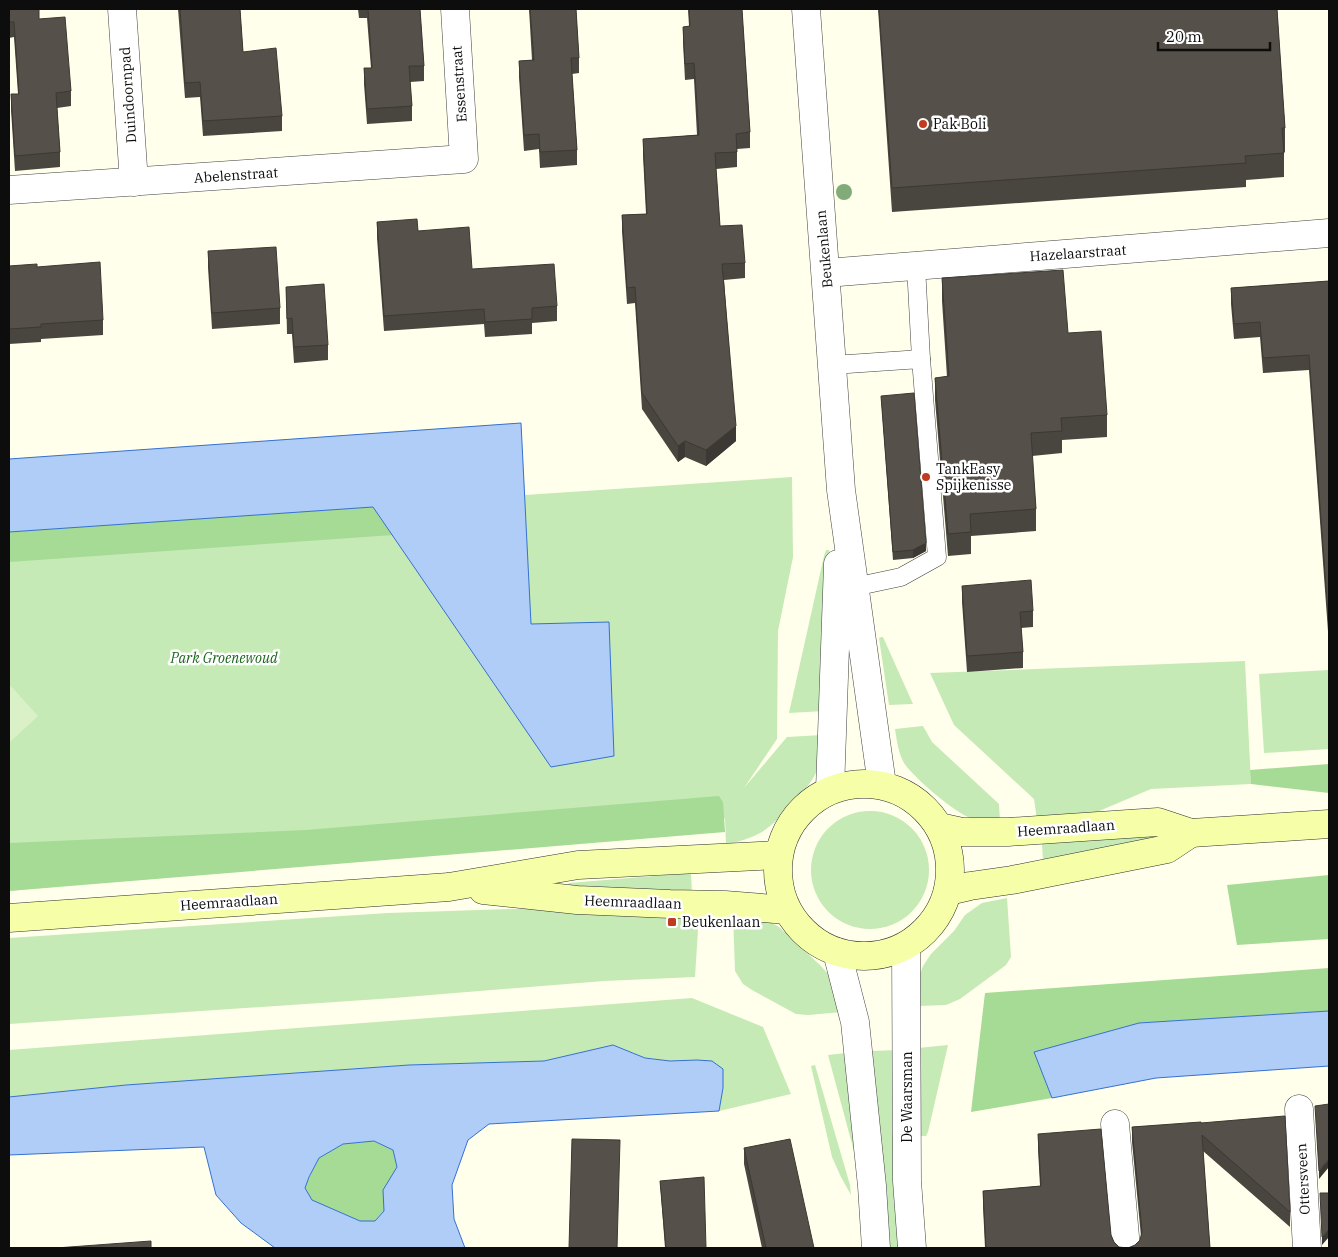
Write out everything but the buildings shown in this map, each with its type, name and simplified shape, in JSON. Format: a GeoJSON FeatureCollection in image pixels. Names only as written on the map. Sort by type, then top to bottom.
{"type":"FeatureCollection","features":[{"type":"Feature","properties":{"kind":"main road"},"geometry":{"type":"LineString","coordinates":[[856,784],[882,785],[904,794],[924,807],[939,827],[948,847],[951,870],[948,892],[939,913],[925,932],[906,946],[884,954],[860,957],[821,946],[807,936],[795,923],[786,910],[780,892],[777,873],[778,855],[785,834],[796,816],[812,801],[830,790],[856,784]]}},
{"type":"Feature","properties":{"kind":"main road","name":"Heemraadlaan"},"geometry":{"type":"LineString","coordinates":[[939,827],[962,832],[1008,832],[1158,822],[1192,833],[1329,824]]}},
{"type":"Feature","properties":{"kind":"main road","name":"Heemraadlaan"},"geometry":{"type":"LineString","coordinates":[[948,892],[970,886],[1012,880],[1167,848],[1192,833]]}},
{"type":"Feature","properties":{"kind":"main road","name":"Heemraadlaan"},"geometry":{"type":"LineString","coordinates":[[9,918],[449,886],[578,865],[778,855]]}},
{"type":"Feature","properties":{"kind":"main road","name":"Heemraadlaan"},"geometry":{"type":"LineString","coordinates":[[449,886],[578,900],[725,904],[786,910]]}},
{"type":"Feature","properties":{"kind":"street","name":"Duindoornpad"},"geometry":{"type":"LineString","coordinates":[[122,9],[134,182]]}},
{"type":"Feature","properties":{"kind":"street","name":"Essenstraat"},"geometry":{"type":"LineString","coordinates":[[455,9],[464,159]]}},
{"type":"Feature","properties":{"kind":"street","name":"Beukenlaan"},"geometry":{"type":"LineString","coordinates":[[806,9],[841,490],[882,785]]}},
{"type":"Feature","properties":{"kind":"street","name":"Abelenstraat"},"geometry":{"type":"LineString","coordinates":[[9,190],[464,159]]}},
{"type":"Feature","properties":{"kind":"street","name":"Hazelaarstraat"},"geometry":{"type":"LineString","coordinates":[[826,273],[1329,233]]}},
{"type":"Feature","properties":{"kind":"street","name":"Beukenlaan"},"geometry":{"type":"LineString","coordinates":[[830,790],[841,490]]}},
{"type":"Feature","properties":{"kind":"street","name":"De Waarsman"},"geometry":{"type":"LineString","coordinates":[[906,946],[907,1181],[912,1248]]}},
{"type":"Feature","properties":{"kind":"street"},"geometry":{"type":"LineString","coordinates":[[837,952],[855,1022],[872,1186],[876,1248]]}},
{"type":"Feature","properties":{"kind":"street","name":"Ottersveen"},"geometry":{"type":"LineString","coordinates":[[1299,1109],[1307,1248]]}},
{"type":"Feature","properties":{"kind":"street"},"geometry":{"type":"LineString","coordinates":[[1116,1124],[1126,1248]]}},
{"type":"Feature","properties":{"kind":"lane"},"geometry":{"type":"LineString","coordinates":[[854,587],[902,577],[937,557],[921,359],[916,266]]}},
{"type":"Feature","properties":{"kind":"lane"},"geometry":{"type":"LineString","coordinates":[[833,365],[921,359]]}},
{"type":"Feature","properties":{"kind":"green space","name":"Park Groenewoud"},"geometry":{"type":"Polygon","coordinates":[[[521,423],[525,495],[792,477],[793,557],[778,631],[777,739],[744,788],[787,737],[822,735],[822,752],[818,770],[805,790],[778,819],[758,834],[745,840],[726,844],[725,818],[719,825],[9,891],[9,459],[521,423]]]}},
{"type":"Feature","properties":{"kind":"green space"},"geometry":{"type":"Polygon","coordinates":[[[373,507],[393,535],[9,562],[9,532],[373,507]]]}},
{"type":"Feature","properties":{"kind":"green space"},"geometry":{"type":"Polygon","coordinates":[[[826,550],[829,550],[830,553],[824,711],[789,713],[824,556],[826,550]]]}},
{"type":"Feature","properties":{"kind":"green space"},"geometry":{"type":"Polygon","coordinates":[[[883,637],[913,704],[889,705],[879,638],[883,637]]]}},
{"type":"Feature","properties":{"kind":"green space"},"geometry":{"type":"Polygon","coordinates":[[[1245,661],[1251,784],[1151,789],[1085,817],[1037,820],[1034,799],[954,725],[930,673],[1245,661]]]}},
{"type":"Feature","properties":{"kind":"green space"},"geometry":{"type":"Polygon","coordinates":[[[1329,670],[1329,749],[1264,753],[1259,674],[1329,670]]]}},
{"type":"Feature","properties":{"kind":"green space"},"geometry":{"type":"Polygon","coordinates":[[[9,684],[38,716],[9,743],[9,684]]]}},
{"type":"Feature","properties":{"kind":"green space"},"geometry":{"type":"Polygon","coordinates":[[[923,726],[932,742],[999,804],[1000,822],[976,820],[957,811],[916,777],[904,763],[900,755],[895,729],[923,726]]]}},
{"type":"Feature","properties":{"kind":"green space"},"geometry":{"type":"Polygon","coordinates":[[[1329,764],[1329,793],[1251,784],[1250,770],[1329,764]]]}},
{"type":"Feature","properties":{"kind":"green space"},"geometry":{"type":"Polygon","coordinates":[[[719,796],[723,802],[725,832],[9,891],[9,843],[306,830],[719,796]]]}},
{"type":"Feature","properties":{"kind":"green space"},"geometry":{"type":"Polygon","coordinates":[[[870,811],[892,816],[912,828],[924,848],[929,870],[924,892],[912,912],[892,924],[870,929],[848,924],[828,912],[816,892],[811,870],[816,848],[828,828],[848,816],[870,811]]]}},
{"type":"Feature","properties":{"kind":"green space"},"geometry":{"type":"Polygon","coordinates":[[[1165,834],[1168,837],[1043,862],[1042,843],[1165,834]]]}},
{"type":"Feature","properties":{"kind":"green space"},"geometry":{"type":"Polygon","coordinates":[[[691,873],[692,894],[567,887],[569,883],[691,873]]]}},
{"type":"Feature","properties":{"kind":"green space"},"geometry":{"type":"Polygon","coordinates":[[[1329,875],[1329,939],[1237,945],[1227,885],[1329,875]]]}},
{"type":"Feature","properties":{"kind":"green space"},"geometry":{"type":"Polygon","coordinates":[[[1007,898],[1011,957],[1006,965],[960,999],[946,1005],[919,1006],[918,979],[923,966],[931,954],[954,931],[965,915],[982,903],[1007,898]]]}},
{"type":"Feature","properties":{"kind":"green space"},"geometry":{"type":"Polygon","coordinates":[[[545,908],[699,914],[695,977],[604,981],[394,998],[9,1024],[9,938],[388,913],[545,908]]]}},
{"type":"Feature","properties":{"kind":"green space"},"geometry":{"type":"Polygon","coordinates":[[[733,915],[763,918],[779,927],[831,977],[842,1012],[808,1015],[796,1014],[743,984],[735,971],[733,915]]]}},
{"type":"Feature","properties":{"kind":"green space"},"geometry":{"type":"Polygon","coordinates":[[[1329,968],[1329,1011],[1139,1023],[1035,1052],[1052,1098],[971,1112],[985,993],[1329,968]]]}},
{"type":"Feature","properties":{"kind":"green space"},"geometry":{"type":"Polygon","coordinates":[[[692,998],[763,1027],[791,1094],[719,1111],[723,1088],[697,1060],[670,1061],[645,1058],[613,1045],[544,1061],[409,1065],[126,1085],[9,1097],[9,1050],[692,998]]]}},
{"type":"Feature","properties":{"kind":"green space"},"geometry":{"type":"Polygon","coordinates":[[[948,1045],[928,1132],[926,1136],[917,1136],[918,1048],[948,1045]]]}},
{"type":"Feature","properties":{"kind":"green space"},"geometry":{"type":"Polygon","coordinates":[[[898,1050],[893,1094],[892,1126],[900,1248],[889,1248],[871,1051],[898,1050]]]}},
{"type":"Feature","properties":{"kind":"green space"},"geometry":{"type":"Polygon","coordinates":[[[846,1053],[858,1152],[855,1155],[828,1055],[846,1053]]]}},
{"type":"Feature","properties":{"kind":"green space"},"geometry":{"type":"Polygon","coordinates":[[[815,1065],[850,1185],[851,1195],[832,1157],[811,1066],[815,1065]]]}},
{"type":"Feature","properties":{"kind":"green space"},"geometry":{"type":"Polygon","coordinates":[[[374,1141],[393,1150],[397,1167],[384,1190],[384,1211],[375,1221],[360,1221],[312,1200],[305,1188],[319,1158],[343,1144],[374,1141]]]}},
{"type":"Feature","properties":{"kind":"water"},"geometry":{"type":"Polygon","coordinates":[[[521,423],[531,624],[609,622],[614,756],[551,767],[373,507],[9,532],[9,459],[521,423]]]}},
{"type":"Feature","properties":{"kind":"water"},"geometry":{"type":"Polygon","coordinates":[[[1329,1011],[1329,1066],[1156,1078],[1052,1098],[1034,1052],[1139,1023],[1329,1011]]]}},
{"type":"Feature","properties":{"kind":"water"},"geometry":{"type":"Polygon","coordinates":[[[613,1045],[645,1058],[670,1061],[712,1061],[723,1069],[723,1088],[719,1111],[489,1124],[468,1140],[452,1185],[454,1219],[465,1248],[275,1248],[241,1223],[216,1195],[204,1147],[9,1155],[9,1097],[126,1085],[409,1065],[544,1061],[613,1045]],[[374,1141],[343,1144],[319,1158],[305,1188],[312,1200],[360,1221],[375,1221],[384,1211],[383,1190],[397,1167],[393,1150],[374,1141]]]}},
{"type":"Feature","properties":{"kind":"place","name":"Pak Boli"},"geometry":{"type":"Point","coordinates":[923,124]}},
{"type":"Feature","properties":{"kind":"place","name":"TankEasy Spijkenisse"},"geometry":{"type":"Point","coordinates":[926,477]}},
{"type":"Feature","properties":{"kind":"place","name":"Beukenlaan"},"geometry":{"type":"Point","coordinates":[672,922]}}]}
